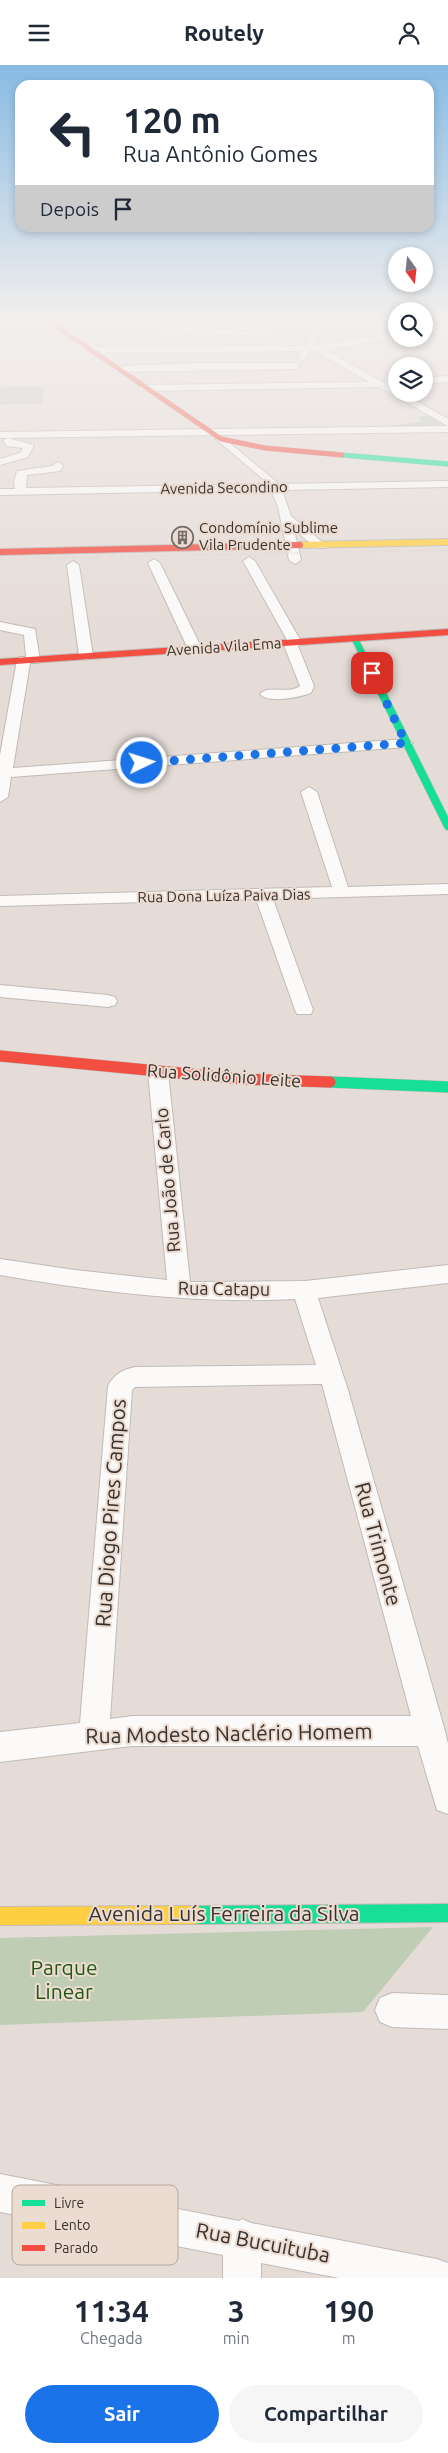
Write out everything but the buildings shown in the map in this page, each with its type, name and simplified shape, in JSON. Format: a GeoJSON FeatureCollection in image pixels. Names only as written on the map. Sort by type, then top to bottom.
{"type":"FeatureCollection","features":[{"type":"Feature","properties":{"kind":"main road"},"geometry":{"type":"LineString","coordinates":[[193,422],[221,439],[265,448],[448,464]]}},
{"type":"Feature","properties":{"kind":"main road"},"geometry":{"type":"LineString","coordinates":[[0,552],[292,547],[448,542]]}},
{"type":"Feature","properties":{"kind":"main road"},"geometry":{"type":"LineString","coordinates":[[280,561],[300,560]]}},
{"type":"Feature","properties":{"kind":"main road"},"geometry":{"type":"LineString","coordinates":[[244,561],[264,561]]}},
{"type":"Feature","properties":{"kind":"main road","name":"Avenida Vila Ema"},"geometry":{"type":"LineString","coordinates":[[0,662],[448,632]]}},
{"type":"Feature","properties":{"kind":"main road"},"geometry":{"type":"LineString","coordinates":[[355,639],[447,824]]}},
{"type":"Feature","properties":{"kind":"main road","name":"Rua Solidônio Leite"},"geometry":{"type":"LineString","coordinates":[[0,1056],[242,1079],[448,1087]]}},
{"type":"Feature","properties":{"kind":"main road","name":"Avenida Luís Ferreira da Silva"},"geometry":{"type":"LineString","coordinates":[[0,1915],[448,1913]]}},
{"type":"Feature","properties":{"kind":"street"},"geometry":{"type":"LineString","coordinates":[[9,442],[207,432],[448,429]]}},
{"type":"Feature","properties":{"kind":"street"},"geometry":{"type":"LineString","coordinates":[[221,439],[270,478],[285,517],[292,547],[300,560]]}},
{"type":"Feature","properties":{"kind":"street"},"geometry":{"type":"LineString","coordinates":[[0,462],[24,455],[29,445],[9,442]]}},
{"type":"Feature","properties":{"kind":"street"},"geometry":{"type":"LineString","coordinates":[[20,492],[21,482],[19,482],[22,477],[21,473],[56,469],[58,465]]}},
{"type":"Feature","properties":{"kind":"street"},"geometry":{"type":"LineString","coordinates":[[0,471],[39,472],[49,491]]}},
{"type":"Feature","properties":{"kind":"street","name":"Avenida Secondino"},"geometry":{"type":"LineString","coordinates":[[0,492],[448,484]]}},
{"type":"Feature","properties":{"kind":"street"},"geometry":{"type":"LineString","coordinates":[[285,517],[321,546]]}},
{"type":"Feature","properties":{"kind":"street"},"geometry":{"type":"LineString","coordinates":[[244,561],[292,643],[307,686],[306,690],[294,694],[267,694]]}},
{"type":"Feature","properties":{"kind":"street"},"geometry":{"type":"LineString","coordinates":[[154,563],[196,649]]}},
{"type":"Feature","properties":{"kind":"street"},"geometry":{"type":"LineString","coordinates":[[73,565],[86,656]]}},
{"type":"Feature","properties":{"kind":"street"},"geometry":{"type":"LineString","coordinates":[[0,626],[30,632],[28,660],[2,773],[0,797]]}},
{"type":"Feature","properties":{"kind":"street"},"geometry":{"type":"LineString","coordinates":[[2,773],[406,743]]}},
{"type":"Feature","properties":{"kind":"street"},"geometry":{"type":"LineString","coordinates":[[309,793],[342,893]]}},
{"type":"Feature","properties":{"kind":"street","name":"Rua Dona Luíza Paiva Dias"},"geometry":{"type":"LineString","coordinates":[[0,901],[448,889]]}},
{"type":"Feature","properties":{"kind":"street"},"geometry":{"type":"LineString","coordinates":[[263,895],[304,1011]]}},
{"type":"Feature","properties":{"kind":"street"},"geometry":{"type":"LineString","coordinates":[[0,991],[108,1001]]}},
{"type":"Feature","properties":{"kind":"street","name":"Rua João de Carlo"},"geometry":{"type":"LineString","coordinates":[[158,1071],[179,1289]]}},
{"type":"Feature","properties":{"kind":"street","name":"Rua Catapu"},"geometry":{"type":"LineString","coordinates":[[0,1267],[45,1275],[179,1289],[304,1290],[448,1273]]}},
{"type":"Feature","properties":{"kind":"street","name":"Rua Trimonte"},"geometry":{"type":"LineString","coordinates":[[304,1290],[330,1374],[448,1799]]}},
{"type":"Feature","properties":{"kind":"street","name":"Rua Diogo Pires Campos"},"geometry":{"type":"LineString","coordinates":[[94,1734],[120,1386],[123,1382],[135,1377],[330,1374]]}},
{"type":"Feature","properties":{"kind":"street","name":"Rua Modesto Naclério Homem"},"geometry":{"type":"LineString","coordinates":[[0,1747],[94,1734],[132,1731],[430,1731]]}},
{"type":"Feature","properties":{"kind":"street"},"geometry":{"type":"LineString","coordinates":[[392,2009],[448,2012]]}},
{"type":"Feature","properties":{"kind":"street","name":"Rua Bucuituba"},"geometry":{"type":"LineString","coordinates":[[178,2226],[437,2278]]}},
{"type":"Feature","properties":{"kind":"street"},"geometry":{"type":"LineString","coordinates":[[242,2238],[242,2278]]}},
{"type":"Feature","properties":{"kind":"green space"},"geometry":{"type":"Polygon","coordinates":[[[415,422],[442,422],[448,426],[397,428],[390,426],[415,422]]]}},
{"type":"Feature","properties":{"kind":"green space","name":"Parque Linear"},"geometry":{"type":"Polygon","coordinates":[[[433,1927],[363,2012],[0,2025],[0,1938],[433,1927]]]}},
{"type":"Feature","properties":{"kind":"railway"},"geometry":{"type":"LineString","coordinates":[[0,559],[448,550]]}},
{"type":"Feature","properties":{"kind":"traffic: fast"},"geometry":{"type":"LineString","coordinates":[[342,455],[448,464]]}},
{"type":"Feature","properties":{"kind":"traffic: fast"},"geometry":{"type":"LineString","coordinates":[[355,639],[448,826]]}},
{"type":"Feature","properties":{"kind":"traffic: fast"},"geometry":{"type":"LineString","coordinates":[[330,1082],[448,1087]]}},
{"type":"Feature","properties":{"kind":"traffic: fast"},"geometry":{"type":"LineString","coordinates":[[195,1915],[448,1913]]}},
{"type":"Feature","properties":{"kind":"traffic: slow"},"geometry":{"type":"LineString","coordinates":[[300,545],[448,542]]}},
{"type":"Feature","properties":{"kind":"traffic: slow"},"geometry":{"type":"LineString","coordinates":[[0,1916],[195,1915]]}},
{"type":"Feature","properties":{"kind":"traffic: jam"},"geometry":{"type":"LineString","coordinates":[[197,422],[221,439],[265,448],[342,455]]}},
{"type":"Feature","properties":{"kind":"traffic: jam"},"geometry":{"type":"LineString","coordinates":[[0,552],[300,545]]}},
{"type":"Feature","properties":{"kind":"traffic: jam"},"geometry":{"type":"LineString","coordinates":[[0,662],[448,632]]}},
{"type":"Feature","properties":{"kind":"traffic: jam"},"geometry":{"type":"LineString","coordinates":[[0,1056],[242,1079],[330,1082]]}},
{"type":"Feature","properties":{"kind":"place","name":"Condomínio Sublime Vila Prudente"},"geometry":{"type":"Point","coordinates":[183,537]}},
{"type":"Feature","properties":{"kind":"route"},"geometry":{"type":"LineString","coordinates":[[142,763],[406,743],[372,673]]}}]}
